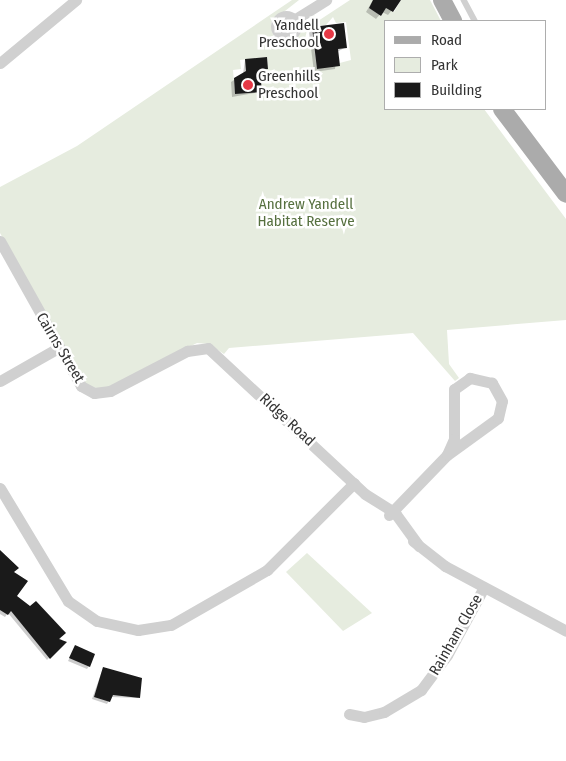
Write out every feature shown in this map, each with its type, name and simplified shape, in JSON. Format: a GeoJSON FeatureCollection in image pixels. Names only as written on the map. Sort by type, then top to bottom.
{"type":"FeatureCollection","features":[{"type":"Feature","properties":{"kind":"main road"},"geometry":{"type":"LineString","coordinates":[[442,0],[452,20]]}},
{"type":"Feature","properties":{"kind":"main road"},"geometry":{"type":"LineString","coordinates":[[506,111],[566,194]]}},
{"type":"Feature","properties":{"kind":"street"},"geometry":{"type":"LineString","coordinates":[[0,63],[76,0]]}},
{"type":"Feature","properties":{"kind":"street"},"geometry":{"type":"LineString","coordinates":[[294,20],[326,0]]}},
{"type":"Feature","properties":{"kind":"street","name":"Cairns Street"},"geometry":{"type":"LineString","coordinates":[[0,241],[58,348],[81,386],[100,393],[196,347],[208,348]]}},
{"type":"Feature","properties":{"kind":"street"},"geometry":{"type":"LineString","coordinates":[[0,381],[58,348]]}},
{"type":"Feature","properties":{"kind":"street","name":"Ridge Road"},"geometry":{"type":"LineString","coordinates":[[208,348],[365,494],[392,513],[419,546],[444,566],[566,631]]}},
{"type":"Feature","properties":{"kind":"street"},"geometry":{"type":"LineString","coordinates":[[392,513],[447,454],[498,418],[502,401],[492,383],[470,378],[454,389],[454,439],[447,454]]}},
{"type":"Feature","properties":{"kind":"street"},"geometry":{"type":"LineString","coordinates":[[0,488],[68,601],[97,621],[138,630],[172,625],[268,570],[354,483]]}},
{"type":"Feature","properties":{"kind":"street","name":"Rainham Close"},"geometry":{"type":"LineString","coordinates":[[349,714],[364,717],[384,712],[421,690],[447,655],[484,587]]}},
{"type":"Feature","properties":{"kind":"lane"},"geometry":{"type":"LineString","coordinates":[[464,0],[474,20]]}},
{"type":"Feature","properties":{"kind":"green space","name":"Andrew Yandell Habitat Reserve"},"geometry":{"type":"Polygon","coordinates":[[[292,0],[299,0],[271,22],[273,34],[284,41],[298,36],[314,15],[318,21],[350,0],[373,0],[369,8],[381,16],[386,8],[394,12],[401,0],[430,0],[440,20],[384,20],[384,110],[485,110],[566,219],[566,320],[447,330],[449,364],[459,378],[455,381],[413,333],[229,348],[224,354],[209,344],[197,343],[105,389],[89,387],[76,373],[0,233],[0,187],[77,146],[292,0]],[[333,17],[326,25],[308,27],[304,42],[313,41],[317,69],[351,60],[346,22],[336,23],[333,17]],[[267,57],[240,60],[241,69],[233,70],[235,94],[262,92],[260,70],[268,69],[267,57]]]}},
{"type":"Feature","properties":{"kind":"green space"},"geometry":{"type":"Polygon","coordinates":[[[307,553],[372,613],[343,631],[286,572],[307,553]]]}},
{"type":"Feature","properties":{"kind":"building"},"geometry":{"type":"Polygon","coordinates":[[[373,0],[401,0],[393,12],[386,8],[381,16],[369,8],[373,0]]]}},
{"type":"Feature","properties":{"kind":"building","name":"Yandell Preschool"},"geometry":{"type":"Polygon","coordinates":[[[344,23],[347,48],[338,49],[340,66],[317,69],[312,27],[344,23]]]}},
{"type":"Feature","properties":{"kind":"building","name":"Greenhills Preschool"},"geometry":{"type":"Polygon","coordinates":[[[267,57],[268,69],[260,70],[262,92],[235,94],[234,78],[246,71],[245,59],[267,57]]]}},
{"type":"Feature","properties":{"kind":"building"},"geometry":{"type":"Polygon","coordinates":[[[0,550],[19,568],[14,572],[28,581],[17,596],[30,606],[36,601],[66,633],[59,639],[67,642],[50,659],[11,611],[8,615],[0,610],[0,550]]]}},
{"type":"Feature","properties":{"kind":"building"},"geometry":{"type":"Polygon","coordinates":[[[75,645],[95,654],[90,667],[69,658],[75,645]]]}},
{"type":"Feature","properties":{"kind":"building"},"geometry":{"type":"Polygon","coordinates":[[[103,667],[142,678],[140,698],[113,695],[110,702],[94,697],[103,667]]]}},
{"type":"Feature","properties":{"kind":"place","name":"Yandell Preschool"},"geometry":{"type":"Point","coordinates":[329,34]}},
{"type":"Feature","properties":{"kind":"place","name":"Greenhills Preschool"},"geometry":{"type":"Point","coordinates":[248,85]}}]}
